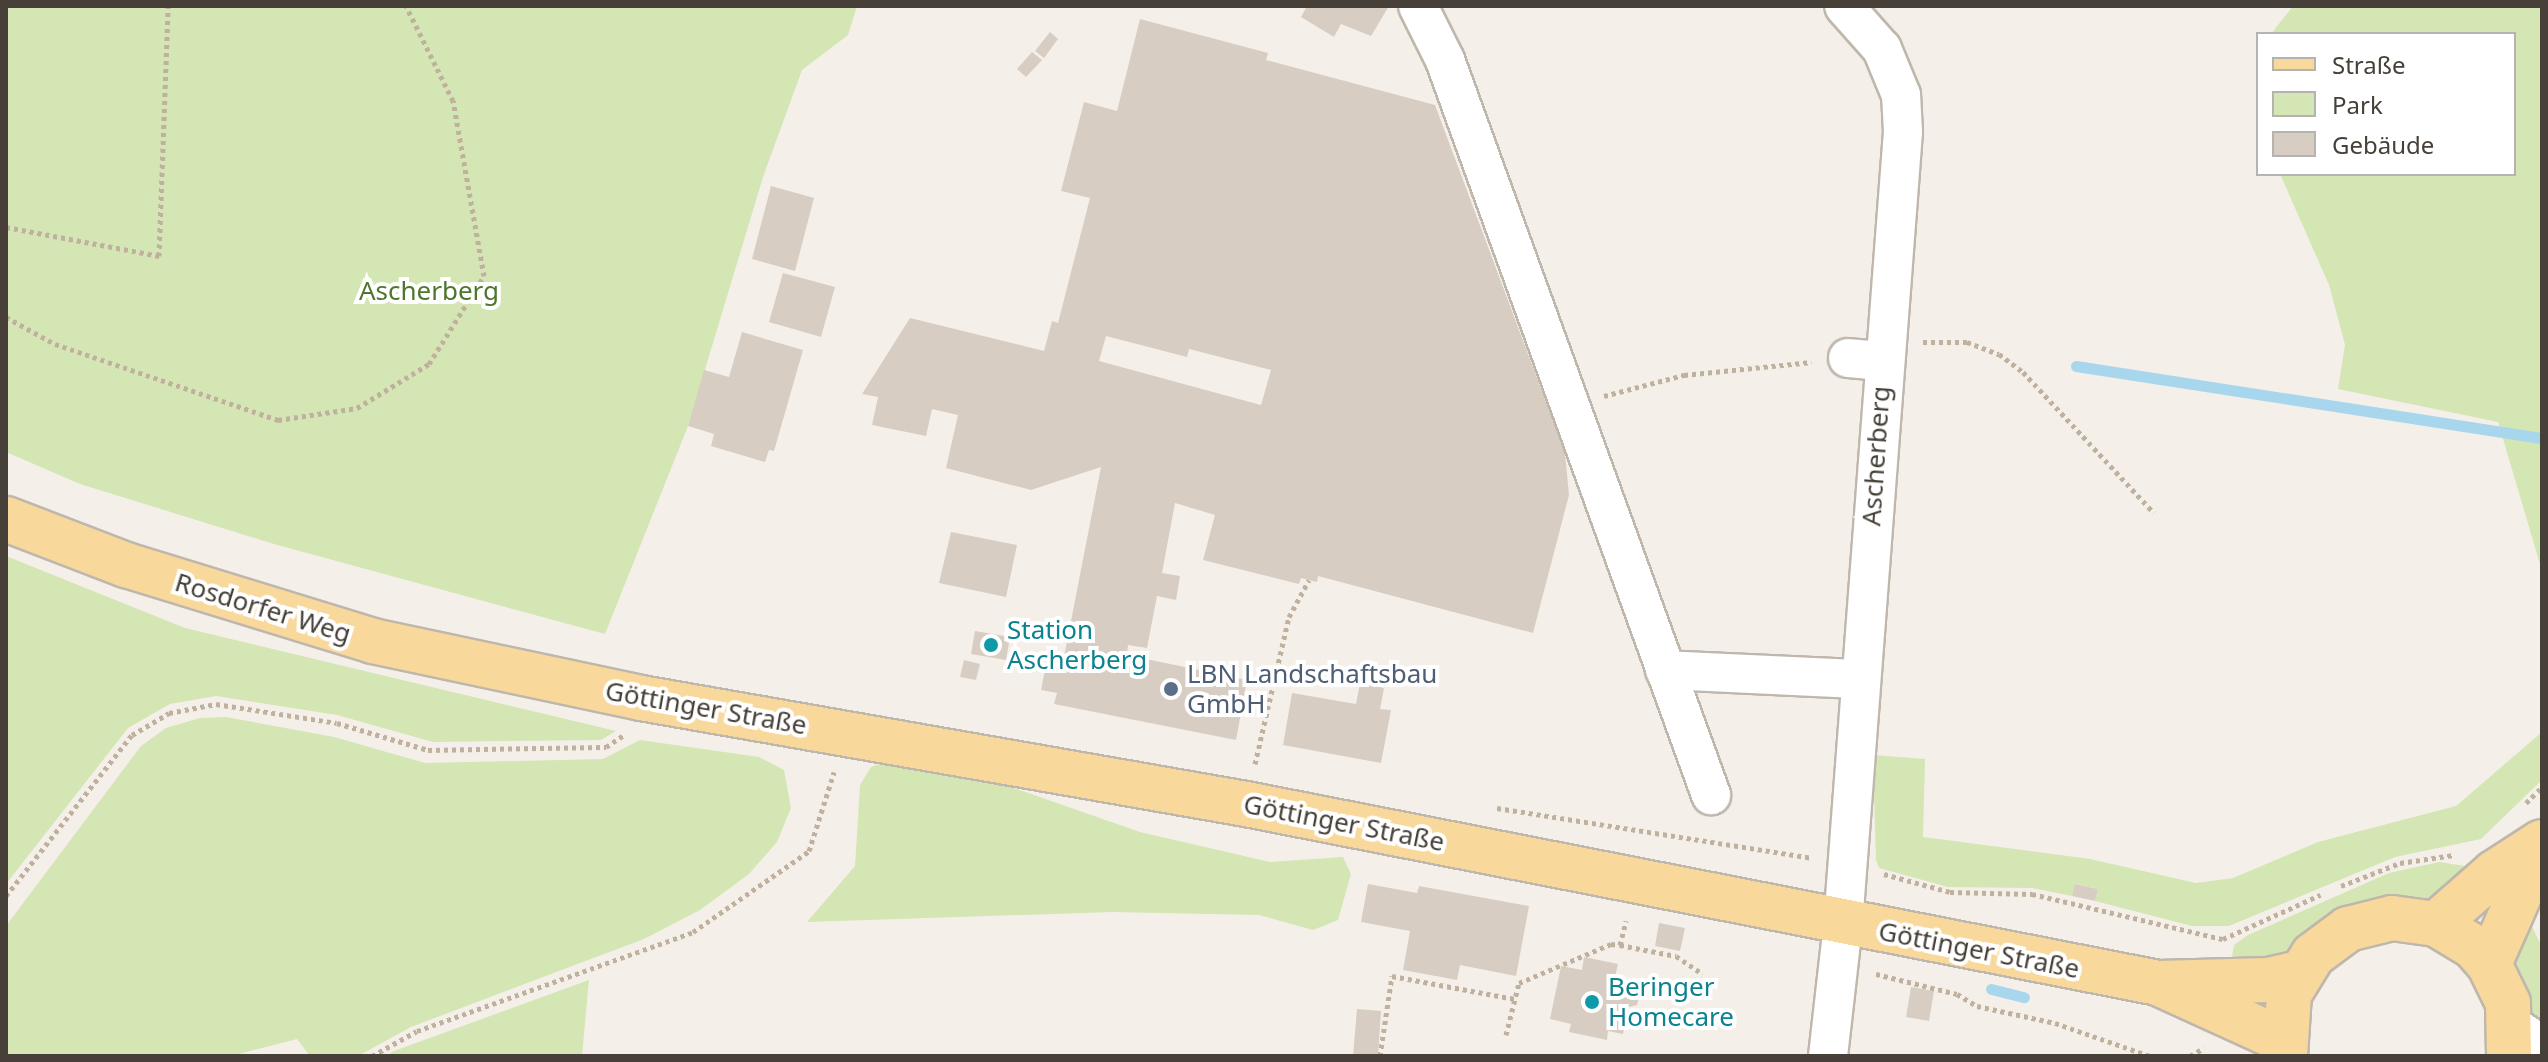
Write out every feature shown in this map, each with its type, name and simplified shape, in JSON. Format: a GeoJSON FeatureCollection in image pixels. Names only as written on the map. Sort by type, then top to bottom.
{"type":"FeatureCollection","features":[{"type":"Feature","properties":{"kind":"main road","name":"Rosdorfer Weg"},"geometry":{"type":"LineString","coordinates":[[6,519],[254,608],[373,641],[527,674]]}},
{"type":"Feature","properties":{"kind":"main road","name":"Göttinger Straße"},"geometry":{"type":"LineString","coordinates":[[527,674],[641,698],[1246,804],[1634,881],[1840,944],[2158,983],[2259,980],[2300,973]]}},
{"type":"Feature","properties":{"kind":"main road"},"geometry":{"type":"LineString","coordinates":[[2436,924],[2494,873],[2542,843]]}},
{"type":"Feature","properties":{"kind":"main road"},"geometry":{"type":"LineString","coordinates":[[2489,964],[2542,843]]}},
{"type":"Feature","properties":{"kind":"main road","name":"Göttinger Straße"},"geometry":{"type":"LineString","coordinates":[[2158,983],[2284,1048],[2287,1005],[2300,973],[2321,947],[2348,929],[2392,918],[2436,924],[2474,947],[2489,964],[2521,1042]]}},
{"type":"Feature","properties":{"kind":"street"},"geometry":{"type":"LineString","coordinates":[[1418,6],[1445,60],[1711,795]]}},
{"type":"Feature","properties":{"kind":"street","name":"Ascherberg"},"geometry":{"type":"LineString","coordinates":[[1828,1056],[1840,944],[1859,679],[1866,359],[1903,132],[1901,95],[1882,49],[1844,6]]}},
{"type":"Feature","properties":{"kind":"street"},"geometry":{"type":"LineString","coordinates":[[1665,670],[1859,679]]}},
{"type":"Feature","properties":{"kind":"path"},"geometry":{"type":"LineString","coordinates":[[6,227],[159,256],[168,6]]}},
{"type":"Feature","properties":{"kind":"path"},"geometry":{"type":"LineString","coordinates":[[6,317],[55,344],[278,420],[357,408],[429,364],[484,276],[453,101],[406,6]]}},
{"type":"Feature","properties":{"kind":"path"},"geometry":{"type":"LineString","coordinates":[[1570,406],[1684,375],[1866,359],[1909,343],[1933,340],[1967,342],[1999,354],[2023,372],[2154,513]]}},
{"type":"Feature","properties":{"kind":"path"},"geometry":{"type":"LineString","coordinates":[[1246,804],[1289,617],[1309,580]]}},
{"type":"Feature","properties":{"kind":"path"},"geometry":{"type":"LineString","coordinates":[[6,896],[132,735],[169,713],[216,704],[337,723],[428,750],[528,752],[606,747],[622,739],[641,698]]}},
{"type":"Feature","properties":{"kind":"path"},"geometry":{"type":"LineString","coordinates":[[372,1056],[417,1031],[693,932],[809,851],[846,733]]}},
{"type":"Feature","properties":{"kind":"path"},"geometry":{"type":"LineString","coordinates":[[1482,806],[1845,864],[1950,892],[2032,894],[2223,939]]}},
{"type":"Feature","properties":{"kind":"path"},"geometry":{"type":"LineString","coordinates":[[1620,945],[1634,881]]}},
{"type":"Feature","properties":{"kind":"path"},"geometry":{"type":"LineString","coordinates":[[1506,1035],[1519,983],[1611,944],[1676,956],[1703,974]]}},
{"type":"Feature","properties":{"kind":"path"},"geometry":{"type":"LineString","coordinates":[[1840,944],[2146,1055]]}},
{"type":"Feature","properties":{"kind":"path"},"geometry":{"type":"LineString","coordinates":[[1380,1056],[1392,976],[1515,999]]}},
{"type":"Feature","properties":{"kind":"green space","name":"Ascherberg"},"geometry":{"type":"Polygon","coordinates":[[[6,6],[857,6],[848,35],[802,70],[763,177],[688,426],[605,634],[274,544],[80,484],[6,452],[6,6]]]}},
{"type":"Feature","properties":{"kind":"green space"},"geometry":{"type":"Polygon","coordinates":[[[2293,6],[2542,6],[2542,571],[2498,422],[2338,389],[2345,345],[2329,285],[2281,176],[2516,176],[2516,32],[2273,32],[2293,6]]]}},
{"type":"Feature","properties":{"kind":"green space"},"geometry":{"type":"Polygon","coordinates":[[[6,556],[185,628],[616,731],[601,740],[433,742],[337,715],[216,696],[170,704],[128,728],[6,884],[6,556]]]}},
{"type":"Feature","properties":{"kind":"green space"},"geometry":{"type":"Polygon","coordinates":[[[226,717],[334,737],[425,763],[603,759],[640,740],[759,757],[784,770],[791,808],[777,842],[749,874],[700,910],[644,939],[411,1027],[358,1056],[310,1056],[297,1039],[231,1056],[6,1056],[6,926],[141,746],[166,728],[200,718],[226,717]]]}},
{"type":"Feature","properties":{"kind":"green space"},"geometry":{"type":"Polygon","coordinates":[[[2542,732],[2542,780],[2481,839],[2395,857],[2229,926],[2192,926],[2095,901],[2098,889],[2076,884],[2072,896],[2032,888],[1948,887],[1879,868],[1876,860],[1873,755],[1925,759],[1923,837],[2090,859],[2196,883],[2233,878],[2318,842],[2456,806],[2542,732]]]}},
{"type":"Feature","properties":{"kind":"green space"},"geometry":{"type":"Polygon","coordinates":[[[895,759],[979,776],[1140,832],[1270,862],[1343,857],[1351,874],[1338,920],[1313,930],[1259,915],[1112,912],[807,922],[855,866],[860,785],[871,767],[895,759]]]}},
{"type":"Feature","properties":{"kind":"green space"},"geometry":{"type":"Polygon","coordinates":[[[2439,862],[2465,866],[2473,874],[2448,898],[2302,944],[2259,963],[2231,963],[2234,945],[2248,935],[2389,873],[2439,862]]]}},
{"type":"Feature","properties":{"kind":"green space"},"geometry":{"type":"Polygon","coordinates":[[[2527,916],[2542,947],[2542,1023],[2529,1011],[2514,960],[2527,916]]]}},
{"type":"Feature","properties":{"kind":"green space"},"geometry":{"type":"Polygon","coordinates":[[[589,980],[582,1056],[387,1056],[394,1051],[589,980]]]}},
{"type":"Feature","properties":{"kind":"building"},"geometry":{"type":"Polygon","coordinates":[[[1307,6],[1389,6],[1371,36],[1341,24],[1334,37],[1301,17],[1307,6]]]}},
{"type":"Feature","properties":{"kind":"building"},"geometry":{"type":"Polygon","coordinates":[[[1140,19],[1268,53],[1266,60],[1435,105],[1565,453],[1569,495],[1533,633],[1318,576],[1317,582],[1301,578],[1299,584],[1203,560],[1215,515],[1175,503],[1162,573],[1180,576],[1176,600],[1157,596],[1147,648],[1128,645],[1127,655],[1247,680],[1236,740],[1054,704],[1057,693],[1041,690],[1047,659],[1063,662],[1101,467],[1031,490],[946,468],[958,415],[932,409],[926,436],[872,425],[878,397],[862,394],[910,318],[1044,351],[1052,321],[1058,323],[1090,198],[1061,191],[1084,102],[1117,111],[1140,19]],[[1106,336],[1099,361],[1261,405],[1271,370],[1189,349],[1187,357],[1106,336]]]}},
{"type":"Feature","properties":{"kind":"building"},"geometry":{"type":"Polygon","coordinates":[[[1050,32],[1058,39],[1044,58],[1035,51],[1050,32]]]}},
{"type":"Feature","properties":{"kind":"building"},"geometry":{"type":"Polygon","coordinates":[[[1032,52],[1042,60],[1026,77],[1017,69],[1032,52]]]}},
{"type":"Feature","properties":{"kind":"building"},"geometry":{"type":"Polygon","coordinates":[[[771,186],[814,198],[795,271],[752,259],[771,186]]]}},
{"type":"Feature","properties":{"kind":"building"},"geometry":{"type":"Polygon","coordinates":[[[783,273],[835,287],[821,337],[769,322],[783,273]]]}},
{"type":"Feature","properties":{"kind":"building"},"geometry":{"type":"Polygon","coordinates":[[[742,332],[803,350],[774,451],[769,450],[765,462],[711,446],[714,434],[688,426],[704,370],[729,377],[742,332]]]}},
{"type":"Feature","properties":{"kind":"building"},"geometry":{"type":"Polygon","coordinates":[[[951,532],[1017,545],[1006,597],[939,583],[951,532]]]}},
{"type":"Feature","properties":{"kind":"building","name":"Station Ascherberg"},"geometry":{"type":"Polygon","coordinates":[[[975,631],[1010,637],[1006,660],[971,654],[975,631]]]}},
{"type":"Feature","properties":{"kind":"building"},"geometry":{"type":"Polygon","coordinates":[[[964,660],[980,664],[976,680],[960,677],[964,660]]]}},
{"type":"Feature","properties":{"kind":"building"},"geometry":{"type":"Polygon","coordinates":[[[1360,683],[1384,688],[1380,709],[1391,710],[1381,763],[1283,745],[1292,693],[1356,704],[1360,683]]]}},
{"type":"Feature","properties":{"kind":"building"},"geometry":{"type":"Polygon","coordinates":[[[1368,884],[1417,893],[1419,886],[1529,906],[1516,976],[1460,965],[1457,980],[1403,970],[1410,931],[1361,922],[1368,884]]]}},
{"type":"Feature","properties":{"kind":"building"},"geometry":{"type":"Polygon","coordinates":[[[2075,884],[2098,889],[2095,901],[2072,896],[2075,884]]]}},
{"type":"Feature","properties":{"kind":"building"},"geometry":{"type":"Polygon","coordinates":[[[1659,923],[1685,928],[1680,951],[1655,946],[1659,923]]]}},
{"type":"Feature","properties":{"kind":"building","name":"Beringer Homecare"},"geometry":{"type":"Polygon","coordinates":[[[1584,957],[1618,964],[1615,977],[1634,981],[1641,989],[1637,1005],[1629,1007],[1623,1034],[1608,1031],[1607,1040],[1569,1032],[1571,1024],[1550,1019],[1561,966],[1582,970],[1584,957]]]}},
{"type":"Feature","properties":{"kind":"building"},"geometry":{"type":"Polygon","coordinates":[[[1911,987],[1934,991],[1929,1021],[1906,1017],[1911,987]]]}},
{"type":"Feature","properties":{"kind":"building"},"geometry":{"type":"Polygon","coordinates":[[[1357,1009],[1381,1011],[1378,1056],[1353,1056],[1357,1009]]]}},
{"type":"Feature","properties":{"kind":"waterway"},"geometry":{"type":"LineString","coordinates":[[2076,366],[2542,438]]}},
{"type":"Feature","properties":{"kind":"waterway"},"geometry":{"type":"LineString","coordinates":[[1991,989],[2024,997]]}},
{"type":"Feature","properties":{"kind":"place","name":"Station Ascherberg"},"geometry":{"type":"Point","coordinates":[991,645]}},
{"type":"Feature","properties":{"kind":"place","name":"LBN Landschaftsbau GmbH"},"geometry":{"type":"Point","coordinates":[1171,689]}},
{"type":"Feature","properties":{"kind":"place","name":"Beringer Homecare"},"geometry":{"type":"Point","coordinates":[1592,1002]}}]}
